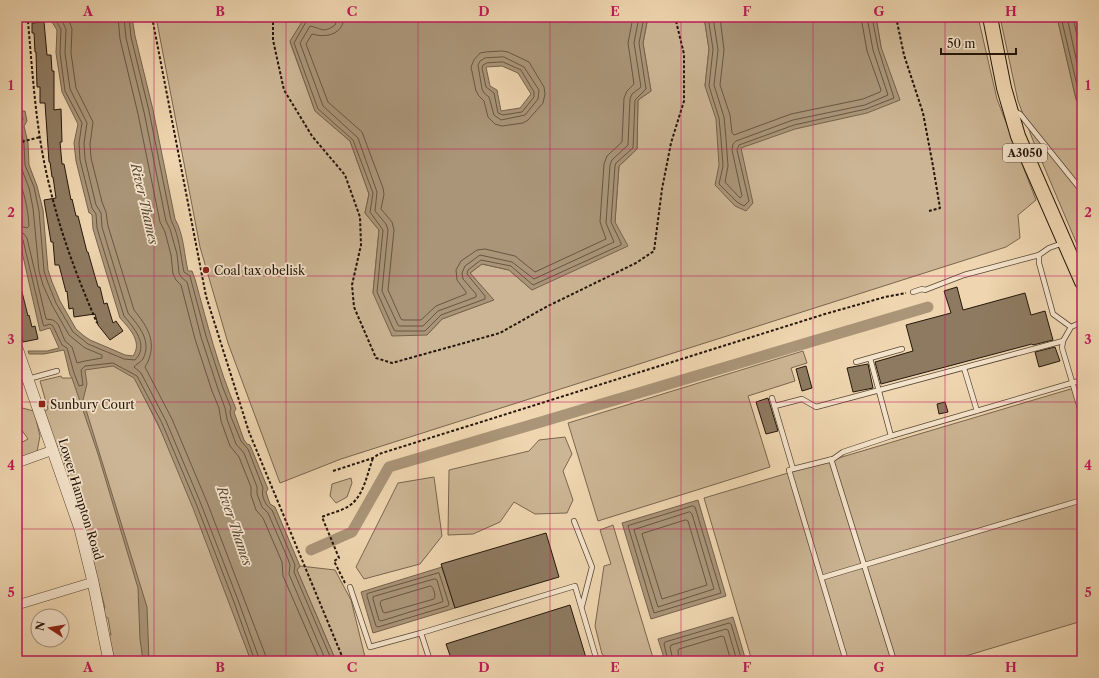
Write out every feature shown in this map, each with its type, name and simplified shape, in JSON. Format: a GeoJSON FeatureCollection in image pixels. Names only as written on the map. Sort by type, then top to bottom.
{"type":"FeatureCollection","features":[{"type":"Feature","properties":{"kind":"main road","name":"A3050"},"geometry":{"type":"LineString","coordinates":[[990,17],[1009,108],[1018,136],[1082,282]]}},
{"type":"Feature","properties":{"kind":"street","name":"Lower Hampton Road"},"geometry":{"type":"LineString","coordinates":[[17,348],[80,529],[93,582],[109,661]]}},
{"type":"Feature","properties":{"kind":"street"},"geometry":{"type":"LineString","coordinates":[[17,463],[53,450]]}},
{"type":"Feature","properties":{"kind":"street"},"geometry":{"type":"LineString","coordinates":[[17,605],[93,582]]}},
{"type":"Feature","properties":{"kind":"lane"},"geometry":{"type":"LineString","coordinates":[[1009,108],[1020,114],[1082,191]]}},
{"type":"Feature","properties":{"kind":"lane"},"geometry":{"type":"LineString","coordinates":[[912,292],[922,289],[925,290],[964,275],[1038,255],[1049,248],[1064,242]]}},
{"type":"Feature","properties":{"kind":"lane"},"geometry":{"type":"LineString","coordinates":[[1038,255],[1053,314],[1070,327]]}},
{"type":"Feature","properties":{"kind":"lane"},"geometry":{"type":"LineString","coordinates":[[1082,322],[1070,327],[1063,341],[1062,348],[1082,415]]}},
{"type":"Feature","properties":{"kind":"lane"},"geometry":{"type":"LineString","coordinates":[[775,406],[802,399],[816,407],[1063,341]]}},
{"type":"Feature","properties":{"kind":"lane"},"geometry":{"type":"LineString","coordinates":[[856,362],[902,349]]}},
{"type":"Feature","properties":{"kind":"lane"},"geometry":{"type":"LineString","coordinates":[[870,358],[891,436]]}},
{"type":"Feature","properties":{"kind":"lane"},"geometry":{"type":"LineString","coordinates":[[964,368],[977,411]]}},
{"type":"Feature","properties":{"kind":"lane"},"geometry":{"type":"LineString","coordinates":[[28,379],[57,371]]}},
{"type":"Feature","properties":{"kind":"lane"},"geometry":{"type":"LineString","coordinates":[[846,661],[789,470],[831,459],[843,452],[891,436],[1082,380]]}},
{"type":"Feature","properties":{"kind":"lane"},"geometry":{"type":"LineString","coordinates":[[772,398],[793,469]]}},
{"type":"Feature","properties":{"kind":"lane"},"geometry":{"type":"LineString","coordinates":[[831,459],[894,661]]}},
{"type":"Feature","properties":{"kind":"lane"},"geometry":{"type":"LineString","coordinates":[[822,578],[1082,500]]}},
{"type":"Feature","properties":{"kind":"lane"},"geometry":{"type":"LineString","coordinates":[[574,520],[592,567],[581,608]]}},
{"type":"Feature","properties":{"kind":"lane"},"geometry":{"type":"LineString","coordinates":[[350,587],[370,647],[575,586],[597,661]]}},
{"type":"Feature","properties":{"kind":"lane"},"geometry":{"type":"LineString","coordinates":[[421,633],[430,661]]}},
{"type":"Feature","properties":{"kind":"path"},"geometry":{"type":"LineString","coordinates":[[25,17],[28,22],[34,94],[49,187],[62,234],[78,279],[97,323]]}},
{"type":"Feature","properties":{"kind":"path"},"geometry":{"type":"LineString","coordinates":[[152,17],[206,296],[249,432],[344,661]]}},
{"type":"Feature","properties":{"kind":"path"},"geometry":{"type":"LineString","coordinates":[[273,17],[273,40],[284,90],[312,136],[345,175],[360,217],[361,245],[352,285],[354,307],[376,358],[392,363],[500,333],[546,307],[636,264],[654,250],[662,189],[671,143],[684,101],[684,54],[675,17]]}},
{"type":"Feature","properties":{"kind":"path"},"geometry":{"type":"LineString","coordinates":[[896,17],[904,55],[923,113],[933,166],[940,208],[929,211]]}},
{"type":"Feature","properties":{"kind":"path"},"geometry":{"type":"LineString","coordinates":[[17,143],[40,137]]}},
{"type":"Feature","properties":{"kind":"path"},"geometry":{"type":"LineString","coordinates":[[333,471],[373,458],[379,454],[818,317],[885,297],[912,292]]}},
{"type":"Feature","properties":{"kind":"path"},"geometry":{"type":"LineString","coordinates":[[350,587],[346,585],[334,561],[339,558],[322,517],[348,506],[356,500],[362,490],[373,458]]}},
{"type":"Feature","properties":{"kind":"shaded area"},"geometry":{"type":"Polygon","coordinates":[[[156,17],[305,17],[290,42],[315,111],[350,141],[369,194],[365,213],[379,230],[373,293],[427,335],[442,319],[493,300],[470,273],[482,264],[509,270],[532,290],[615,222],[619,166],[637,149],[638,100],[651,91],[643,43],[648,17],[704,17],[709,49],[705,86],[881,47],[876,17],[978,17],[997,99],[1036,200],[1018,215],[1020,238],[1006,247],[341,459],[280,483],[228,343],[200,247],[156,17]]]}},
{"type":"Feature","properties":{"kind":"shaded area"},"geometry":{"type":"Polygon","coordinates":[[[1000,17],[1057,17],[1076,99],[1082,114],[1082,256],[1034,143],[1018,101],[1000,17]]]}},
{"type":"Feature","properties":{"kind":"shaded area"},"geometry":{"type":"Polygon","coordinates":[[[86,350],[144,372],[140,389],[196,501],[202,531],[208,546],[214,550],[251,661],[149,661],[149,656],[143,657],[143,661],[111,661],[107,636],[111,635],[108,618],[103,615],[105,608],[87,538],[89,538],[59,446],[54,447],[42,413],[48,409],[40,381],[61,376],[62,378],[72,378],[86,350]]]}},
{"type":"Feature","properties":{"kind":"shaded area"},"geometry":{"type":"Polygon","coordinates":[[[803,351],[807,363],[791,368],[795,381],[748,396],[770,467],[598,521],[568,423],[803,351]]]}},
{"type":"Feature","properties":{"kind":"shaded area"},"geometry":{"type":"Polygon","coordinates":[[[17,371],[22,408],[34,411],[40,436],[37,452],[17,459],[17,445],[28,439],[17,423],[17,371]]]}},
{"type":"Feature","properties":{"kind":"shaded area"},"geometry":{"type":"Polygon","coordinates":[[[1074,388],[1082,417],[1082,621],[949,661],[752,661],[704,498],[1074,388]]]}},
{"type":"Feature","properties":{"kind":"shaded area"},"geometry":{"type":"Polygon","coordinates":[[[565,437],[572,454],[563,471],[573,500],[567,513],[535,514],[514,502],[500,522],[473,534],[448,535],[449,470],[529,451],[539,440],[565,437]]]}},
{"type":"Feature","properties":{"kind":"shaded area"},"geometry":{"type":"Polygon","coordinates":[[[434,477],[442,536],[420,564],[364,579],[356,567],[398,483],[434,477]]]}},
{"type":"Feature","properties":{"kind":"shaded area"},"geometry":{"type":"Polygon","coordinates":[[[351,478],[352,483],[347,497],[336,503],[330,496],[332,484],[351,478]]]}},
{"type":"Feature","properties":{"kind":"shaded area"},"geometry":{"type":"Polygon","coordinates":[[[613,525],[654,661],[610,661],[602,654],[595,626],[604,566],[611,564],[600,530],[613,525]]]}},
{"type":"Feature","properties":{"kind":"shaded area"},"geometry":{"type":"Polygon","coordinates":[[[300,566],[335,570],[351,600],[366,661],[336,661],[297,570],[300,566]]]}},
{"type":"Feature","properties":{"kind":"water","name":"River Thames"},"geometry":{"type":"Polygon","coordinates":[[[51,17],[132,17],[175,219],[182,238],[188,271],[192,271],[195,279],[213,345],[236,409],[234,412],[244,440],[250,445],[268,489],[266,492],[270,504],[275,507],[300,566],[297,570],[336,661],[251,661],[193,508],[158,424],[134,378],[113,366],[85,370],[87,384],[83,400],[147,607],[149,661],[143,661],[140,639],[138,588],[98,454],[70,375],[64,350],[44,354],[29,354],[28,351],[47,351],[59,348],[50,328],[40,331],[17,230],[17,92],[21,105],[21,111],[25,111],[27,121],[24,126],[28,143],[29,165],[37,186],[43,210],[48,270],[60,301],[76,329],[90,340],[125,355],[133,356],[136,351],[136,340],[120,318],[93,229],[92,215],[89,213],[76,161],[74,143],[78,124],[62,92],[56,53],[57,30],[51,17]]]}},
{"type":"Feature","properties":{"kind":"water"},"geometry":{"type":"Polygon","coordinates":[[[305,17],[314,17],[322,21],[333,17],[648,17],[643,43],[651,91],[638,100],[637,149],[619,166],[615,222],[628,246],[532,290],[509,270],[482,264],[470,273],[494,300],[442,319],[427,335],[392,336],[373,293],[379,230],[365,213],[369,194],[350,141],[315,111],[290,41],[305,17]],[[502,66],[486,67],[490,86],[497,90],[501,111],[520,108],[531,94],[518,73],[502,66]]]}},
{"type":"Feature","properties":{"kind":"water"},"geometry":{"type":"Polygon","coordinates":[[[704,17],[876,17],[881,47],[900,100],[867,113],[795,129],[741,148],[753,203],[746,211],[735,206],[715,185],[719,165],[716,119],[705,86],[709,49],[704,17]]]}},
{"type":"Feature","properties":{"kind":"water"},"geometry":{"type":"Polygon","coordinates":[[[1057,17],[1082,17],[1082,114],[1076,99],[1057,17]]]}},
{"type":"Feature","properties":{"kind":"water"},"geometry":{"type":"Polygon","coordinates":[[[698,500],[726,596],[651,619],[622,523],[698,500]]]}},
{"type":"Feature","properties":{"kind":"water"},"geometry":{"type":"Polygon","coordinates":[[[442,567],[455,608],[373,633],[361,592],[442,567]]]}},
{"type":"Feature","properties":{"kind":"water"},"geometry":{"type":"Polygon","coordinates":[[[733,617],[746,661],[665,661],[658,639],[733,617]]]}},
{"type":"Feature","properties":{"kind":"building"},"geometry":{"type":"Polygon","coordinates":[[[44,22],[47,55],[51,55],[52,71],[54,71],[54,110],[61,109],[62,142],[60,142],[62,164],[64,164],[71,200],[72,199],[76,216],[78,216],[87,252],[98,287],[100,287],[104,304],[107,303],[113,323],[116,321],[123,331],[110,340],[98,325],[95,314],[74,317],[73,308],[69,309],[67,291],[66,292],[59,265],[55,265],[53,242],[51,242],[44,200],[56,198],[49,162],[45,103],[40,103],[40,87],[37,87],[36,52],[34,33],[32,33],[32,23],[44,22]]]}},
{"type":"Feature","properties":{"kind":"building"},"geometry":{"type":"Polygon","coordinates":[[[20,284],[28,316],[29,315],[32,327],[35,326],[38,339],[23,342],[17,318],[17,285],[20,284]]]}},
{"type":"Feature","properties":{"kind":"building"},"geometry":{"type":"Polygon","coordinates":[[[957,287],[963,310],[1025,293],[1031,315],[1045,311],[1053,340],[1032,344],[881,384],[875,362],[913,351],[906,325],[951,313],[944,291],[957,287]]]}},
{"type":"Feature","properties":{"kind":"building"},"geometry":{"type":"Polygon","coordinates":[[[1055,347],[1060,361],[1039,367],[1035,352],[1055,347]]]}},
{"type":"Feature","properties":{"kind":"building"},"geometry":{"type":"Polygon","coordinates":[[[868,364],[873,388],[853,392],[847,368],[868,364]]]}},
{"type":"Feature","properties":{"kind":"building"},"geometry":{"type":"Polygon","coordinates":[[[806,366],[812,388],[802,391],[796,369],[806,366]]]}},
{"type":"Feature","properties":{"kind":"building"},"geometry":{"type":"Polygon","coordinates":[[[768,398],[778,431],[766,434],[756,402],[768,398]]]}},
{"type":"Feature","properties":{"kind":"building"},"geometry":{"type":"Polygon","coordinates":[[[945,402],[948,412],[939,414],[937,404],[945,402]]]}},
{"type":"Feature","properties":{"kind":"building"},"geometry":{"type":"Polygon","coordinates":[[[546,533],[559,577],[455,608],[441,564],[546,533]]]}},
{"type":"Feature","properties":{"kind":"building"},"geometry":{"type":"Polygon","coordinates":[[[570,605],[587,661],[452,661],[446,644],[570,605]]]}},
{"type":"Feature","properties":{"kind":"waterway"},"geometry":{"type":"LineString","coordinates":[[311,550],[352,532],[389,467],[928,307]]}},
{"type":"Feature","properties":{"kind":"place","name":"Coal tax obelisk"},"geometry":{"type":"Point","coordinates":[206,270]}},
{"type":"Feature","properties":{"kind":"place","name":"Sunbury Court"},"geometry":{"type":"Point","coordinates":[42,404]}}]}
